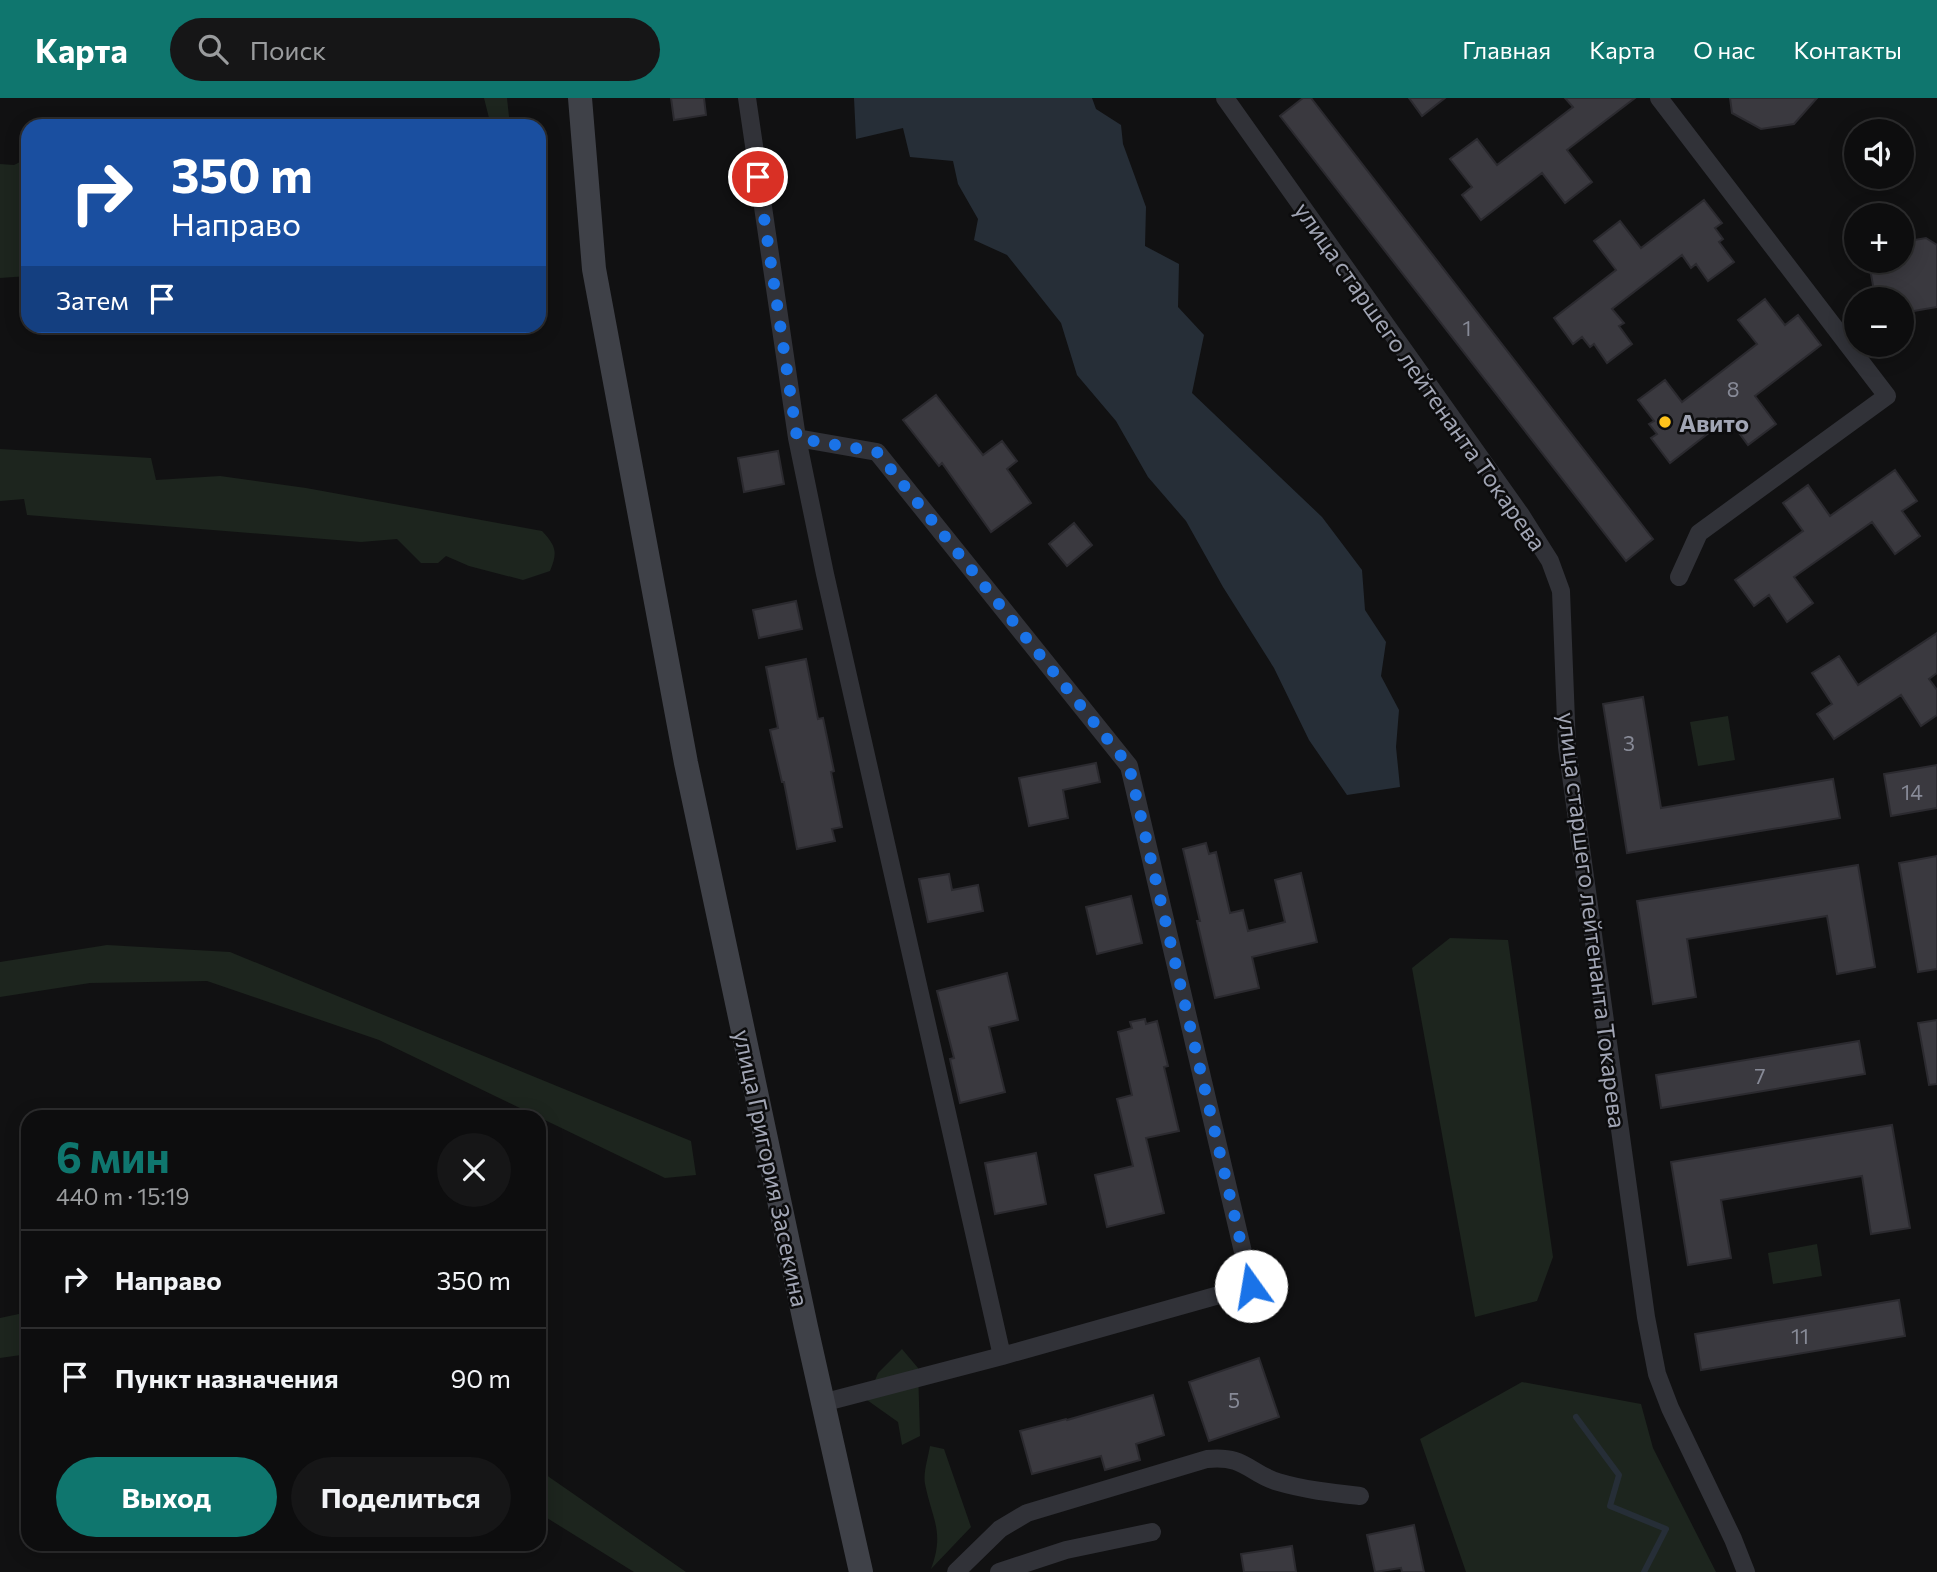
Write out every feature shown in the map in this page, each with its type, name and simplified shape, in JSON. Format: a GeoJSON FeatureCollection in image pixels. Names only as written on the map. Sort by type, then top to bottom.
{"type":"FeatureCollection","features":[{"type":"Feature","properties":{"kind":"main road","name":"улица Григория Засекина"},"geometry":{"type":"LineString","coordinates":[[580,98],[594,269],[686,763],[822,1403],[861,1572]]}},
{"type":"Feature","properties":{"kind":"street"},"geometry":{"type":"LineString","coordinates":[[747,98],[797,438],[828,588],[1002,1356]]}},
{"type":"Feature","properties":{"kind":"street","name":"улица старшего лейтенанта Токарева"},"geometry":{"type":"LineString","coordinates":[[1225,98],[1521,515],[1550,561],[1562,591],[1567,747],[1646,1317],[1657,1374],[1670,1408],[1746,1572]]}},
{"type":"Feature","properties":{"kind":"street"},"geometry":{"type":"LineString","coordinates":[[1659,98],[1887,396],[1699,533],[1679,577]]}},
{"type":"Feature","properties":{"kind":"street"},"geometry":{"type":"LineString","coordinates":[[797,438],[877,452],[1129,766],[1251,1286],[822,1403]]}},
{"type":"Feature","properties":{"kind":"street"},"geometry":{"type":"LineString","coordinates":[[956,1572],[1000,1529],[1027,1513],[1207,1458],[1226,1457],[1275,1482],[1326,1493],[1360,1496]]}},
{"type":"Feature","properties":{"kind":"street"},"geometry":{"type":"LineString","coordinates":[[999,1572],[1066,1550],[1152,1532]]}},
{"type":"Feature","properties":{"kind":"shaded area"},"geometry":{"type":"Polygon","coordinates":[[[484,98],[507,98],[509,119],[489,119],[484,98]]]}},
{"type":"Feature","properties":{"kind":"shaded area"},"geometry":{"type":"Polygon","coordinates":[[[854,98],[1092,98],[1096,109],[1121,125],[1123,144],[1146,207],[1145,246],[1179,264],[1178,307],[1204,335],[1192,393],[1322,517],[1362,570],[1365,610],[1386,642],[1381,676],[1399,710],[1396,747],[1400,787],[1347,795],[1309,740],[1274,668],[1223,587],[1186,521],[1148,477],[1116,421],[1077,375],[1061,323],[1007,255],[974,240],[978,219],[958,184],[953,161],[910,157],[903,128],[856,139],[854,98]]]}},
{"type":"Feature","properties":{"kind":"shaded area"},"geometry":{"type":"Polygon","coordinates":[[[21,162],[21,276],[0,278],[0,164],[14,165],[21,162]]]}},
{"type":"Feature","properties":{"kind":"shaded area"},"geometry":{"type":"Polygon","coordinates":[[[0,449],[151,458],[156,480],[220,476],[306,488],[542,531],[553,545],[555,554],[550,571],[523,580],[469,566],[446,556],[438,563],[421,563],[397,539],[361,542],[27,515],[24,499],[0,501],[0,449]]]}},
{"type":"Feature","properties":{"kind":"shaded area"},"geometry":{"type":"Polygon","coordinates":[[[1728,716],[1735,760],[1698,766],[1690,722],[1728,716]]]}},
{"type":"Feature","properties":{"kind":"shaded area"},"geometry":{"type":"Polygon","coordinates":[[[1450,938],[1508,940],[1553,1257],[1537,1301],[1475,1317],[1412,968],[1450,938]]]}},
{"type":"Feature","properties":{"kind":"shaded area"},"geometry":{"type":"Polygon","coordinates":[[[107,945],[230,952],[691,1141],[696,1175],[665,1178],[546,1121],[546,1110],[524,1110],[379,1040],[207,981],[90,983],[0,997],[0,962],[107,945]]]}},
{"type":"Feature","properties":{"kind":"shaded area"},"geometry":{"type":"Polygon","coordinates":[[[1817,1244],[1822,1276],[1773,1284],[1768,1253],[1817,1244]]]}},
{"type":"Feature","properties":{"kind":"shaded area"},"geometry":{"type":"Polygon","coordinates":[[[21,1314],[21,1355],[0,1358],[0,1318],[21,1314]]]}},
{"type":"Feature","properties":{"kind":"shaded area"},"geometry":{"type":"Polygon","coordinates":[[[902,1349],[918,1368],[920,1436],[902,1445],[898,1422],[867,1400],[878,1373],[902,1349]]]}},
{"type":"Feature","properties":{"kind":"shaded area"},"geometry":{"type":"Polygon","coordinates":[[[1522,1382],[1641,1404],[1653,1448],[1716,1572],[1466,1572],[1420,1439],[1522,1382]]]}},
{"type":"Feature","properties":{"kind":"shaded area"},"geometry":{"type":"Polygon","coordinates":[[[930,1446],[944,1449],[971,1527],[931,1569],[937,1535],[925,1480],[930,1446]]]}},
{"type":"Feature","properties":{"kind":"shaded area"},"geometry":{"type":"Polygon","coordinates":[[[546,1475],[686,1572],[634,1572],[546,1517],[546,1475]]]}},
{"type":"Feature","properties":{"kind":"building"},"geometry":{"type":"Polygon","coordinates":[[[671,98],[704,98],[706,115],[674,120],[671,98]]]}},
{"type":"Feature","properties":{"kind":"building"},"geometry":{"type":"Polygon","coordinates":[[[1303,98],[1311,98],[1653,539],[1626,561],[1280,116],[1303,98]]]}},
{"type":"Feature","properties":{"kind":"building"},"geometry":{"type":"Polygon","coordinates":[[[1409,98],[1445,98],[1422,116],[1409,98]]]}},
{"type":"Feature","properties":{"kind":"building"},"geometry":{"type":"Polygon","coordinates":[[[1565,98],[1635,98],[1567,150],[1592,182],[1565,203],[1542,173],[1481,220],[1462,195],[1472,187],[1450,159],[1477,139],[1497,165],[1573,107],[1565,98]]]}},
{"type":"Feature","properties":{"kind":"building"},"geometry":{"type":"Polygon","coordinates":[[[1730,98],[1817,98],[1794,124],[1761,129],[1732,113],[1730,98]]]}},
{"type":"Feature","properties":{"kind":"building"},"geometry":{"type":"Polygon","coordinates":[[[1704,200],[1722,223],[1715,228],[1723,239],[1719,242],[1734,262],[1708,281],[1696,264],[1691,268],[1682,255],[1612,309],[1624,323],[1619,326],[1632,344],[1607,363],[1594,344],[1590,347],[1582,337],[1573,344],[1554,318],[1616,270],[1594,241],[1620,221],[1641,248],[1704,200]]]}},
{"type":"Feature","properties":{"kind":"building"},"geometry":{"type":"Polygon","coordinates":[[[1926,238],[1937,245],[1937,307],[1914,311],[1914,287],[1873,287],[1871,273],[1914,273],[1914,240],[1926,238]]]}},
{"type":"Feature","properties":{"kind":"building"},"geometry":{"type":"Polygon","coordinates":[[[1765,299],[1785,325],[1798,315],[1821,345],[1755,396],[1776,424],[1748,445],[1728,418],[1670,463],[1651,438],[1657,434],[1649,424],[1654,421],[1638,400],[1665,380],[1682,402],[1757,344],[1738,320],[1765,299]]]}},
{"type":"Feature","properties":{"kind":"building"},"geometry":{"type":"Polygon","coordinates":[[[936,395],[983,455],[1002,441],[1017,461],[1007,469],[1031,503],[991,532],[942,463],[939,466],[903,420],[936,395]]]}},
{"type":"Feature","properties":{"kind":"building"},"geometry":{"type":"Polygon","coordinates":[[[778,451],[784,484],[744,492],[738,458],[778,451]]]}},
{"type":"Feature","properties":{"kind":"building"},"geometry":{"type":"Polygon","coordinates":[[[1895,470],[1917,501],[1902,511],[1920,536],[1895,554],[1872,522],[1794,577],[1813,603],[1787,622],[1769,595],[1754,606],[1735,580],[1803,531],[1783,503],[1808,485],[1830,516],[1895,470]]]}},
{"type":"Feature","properties":{"kind":"building"},"geometry":{"type":"Polygon","coordinates":[[[1074,523],[1092,545],[1067,566],[1049,544],[1074,523]]]}},
{"type":"Feature","properties":{"kind":"building"},"geometry":{"type":"Polygon","coordinates":[[[796,601],[802,629],[759,638],[753,610],[796,601]]]}},
{"type":"Feature","properties":{"kind":"building"},"geometry":{"type":"Polygon","coordinates":[[[1937,633],[1937,673],[1929,679],[1937,690],[1937,715],[1921,726],[1901,695],[1834,739],[1817,714],[1832,704],[1812,673],[1839,656],[1858,685],[1937,633]]]}},
{"type":"Feature","properties":{"kind":"building"},"geometry":{"type":"Polygon","coordinates":[[[806,659],[818,719],[823,718],[842,827],[832,829],[835,841],[797,849],[784,782],[770,730],[778,728],[766,667],[806,659]]]}},
{"type":"Feature","properties":{"kind":"building"},"geometry":{"type":"Polygon","coordinates":[[[1643,697],[1661,808],[1833,779],[1840,818],[1627,853],[1603,704],[1643,697]]]}},
{"type":"Feature","properties":{"kind":"building"},"geometry":{"type":"Polygon","coordinates":[[[1096,763],[1100,782],[1063,790],[1068,818],[1029,826],[1019,778],[1096,763]]]}},
{"type":"Feature","properties":{"kind":"building"},"geometry":{"type":"Polygon","coordinates":[[[1937,765],[1937,808],[1891,816],[1884,774],[1937,765]]]}},
{"type":"Feature","properties":{"kind":"building"},"geometry":{"type":"Polygon","coordinates":[[[1206,843],[1209,854],[1216,852],[1230,913],[1243,910],[1248,931],[1285,922],[1275,880],[1301,873],[1317,942],[1252,957],[1259,988],[1215,998],[1183,849],[1206,843]]]}},
{"type":"Feature","properties":{"kind":"building"},"geometry":{"type":"Polygon","coordinates":[[[1937,856],[1937,969],[1918,972],[1899,863],[1937,856]]]}},
{"type":"Feature","properties":{"kind":"building"},"geometry":{"type":"Polygon","coordinates":[[[1858,865],[1875,967],[1837,974],[1827,916],[1687,939],[1696,997],[1653,1004],[1637,901],[1858,865]]]}},
{"type":"Feature","properties":{"kind":"building"},"geometry":{"type":"Polygon","coordinates":[[[949,874],[952,890],[978,885],[983,911],[928,922],[919,879],[949,874]]]}},
{"type":"Feature","properties":{"kind":"building"},"geometry":{"type":"Polygon","coordinates":[[[1131,896],[1142,943],[1097,954],[1086,907],[1131,896]]]}},
{"type":"Feature","properties":{"kind":"building"},"geometry":{"type":"Polygon","coordinates":[[[1007,973],[1018,1020],[989,1027],[1005,1092],[960,1103],[950,1059],[954,1058],[937,991],[1007,973]]]}},
{"type":"Feature","properties":{"kind":"building"},"geometry":{"type":"Polygon","coordinates":[[[1145,1019],[1146,1024],[1157,1021],[1168,1066],[1164,1067],[1179,1131],[1146,1138],[1164,1213],[1107,1227],[1095,1175],[1133,1166],[1117,1099],[1132,1095],[1118,1032],[1132,1028],[1130,1022],[1145,1019]]]}},
{"type":"Feature","properties":{"kind":"building"},"geometry":{"type":"Polygon","coordinates":[[[1937,1020],[1937,1084],[1929,1085],[1918,1023],[1937,1020]]]}},
{"type":"Feature","properties":{"kind":"building"},"geometry":{"type":"Polygon","coordinates":[[[1859,1041],[1865,1074],[1661,1108],[1656,1075],[1859,1041]]]}},
{"type":"Feature","properties":{"kind":"building"},"geometry":{"type":"Polygon","coordinates":[[[1892,1125],[1910,1228],[1871,1234],[1862,1176],[1721,1200],[1731,1258],[1688,1265],[1671,1162],[1892,1125]]]}},
{"type":"Feature","properties":{"kind":"building"},"geometry":{"type":"Polygon","coordinates":[[[1036,1153],[1046,1204],[995,1214],[985,1163],[1036,1153]]]}},
{"type":"Feature","properties":{"kind":"building"},"geometry":{"type":"Polygon","coordinates":[[[1899,1300],[1905,1336],[1701,1370],[1695,1334],[1899,1300]]]}},
{"type":"Feature","properties":{"kind":"building"},"geometry":{"type":"Polygon","coordinates":[[[1259,1358],[1279,1417],[1209,1441],[1189,1382],[1259,1358]]]}},
{"type":"Feature","properties":{"kind":"building"},"geometry":{"type":"Polygon","coordinates":[[[1153,1395],[1164,1435],[1136,1444],[1140,1460],[1105,1470],[1101,1456],[1032,1474],[1020,1431],[1153,1395]]]}},
{"type":"Feature","properties":{"kind":"building"},"geometry":{"type":"Polygon","coordinates":[[[1414,1525],[1424,1572],[1402,1572],[1401,1568],[1375,1572],[1367,1535],[1414,1525]]]}},
{"type":"Feature","properties":{"kind":"building"},"geometry":{"type":"Polygon","coordinates":[[[1292,1546],[1296,1572],[1244,1572],[1241,1554],[1292,1546]]]}},
{"type":"Feature","properties":{"kind":"waterway"},"geometry":{"type":"LineString","coordinates":[[1576,1417],[1619,1475],[1610,1506],[1666,1529],[1644,1572]]}},
{"type":"Feature","properties":{"kind":"place","name":"Авито"},"geometry":{"type":"Point","coordinates":[1665,422]}},
{"type":"Feature","properties":{"kind":"route"},"geometry":{"type":"LineString","coordinates":[[758,177],[797,438],[877,452],[1129,766],[1251,1286]]}}]}
